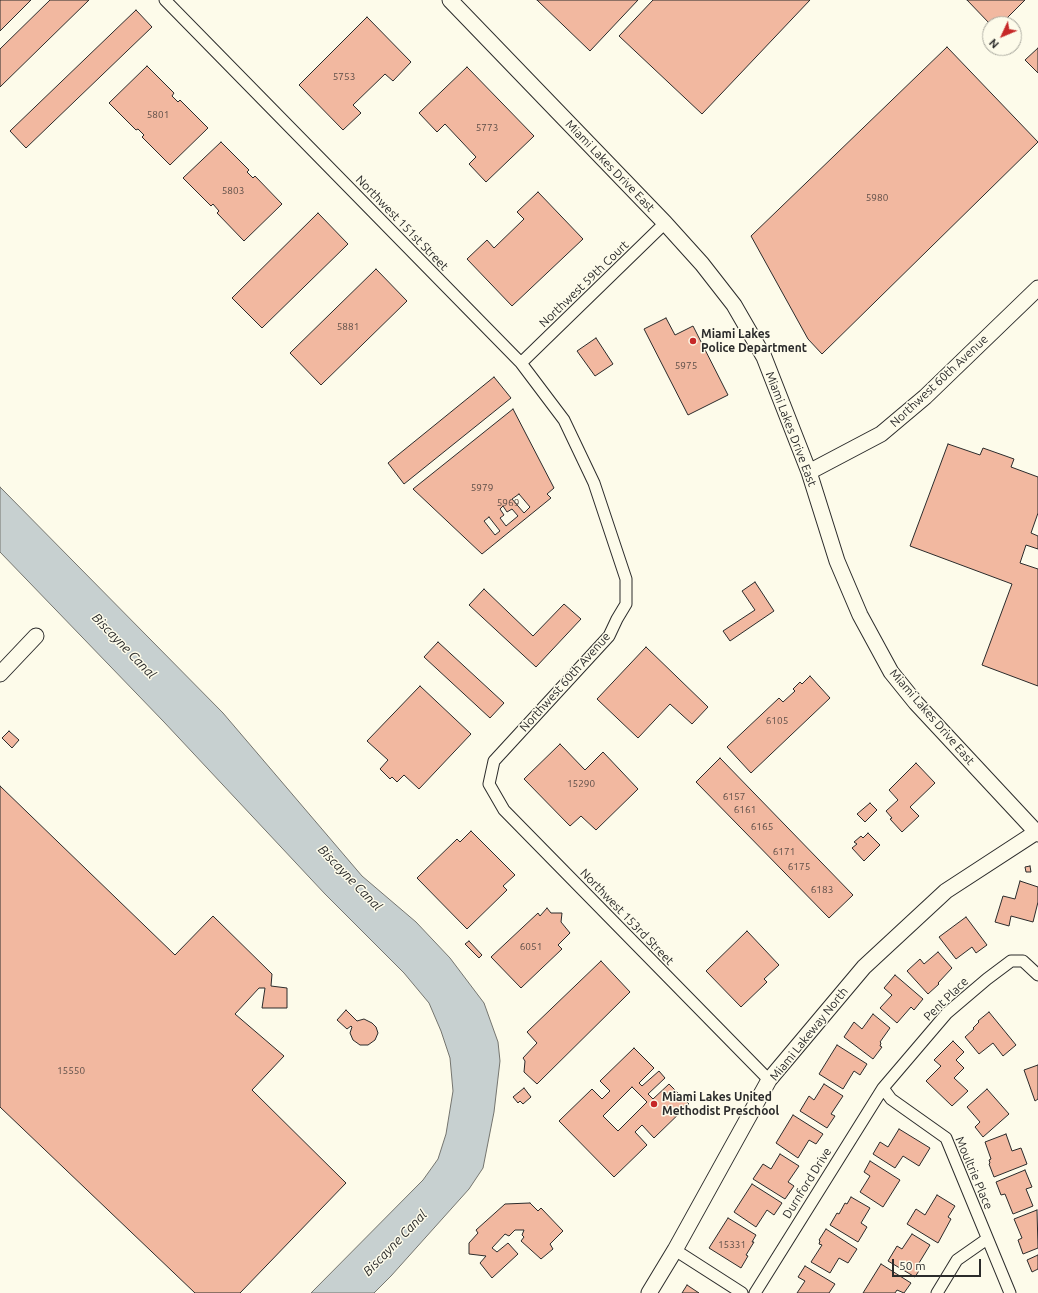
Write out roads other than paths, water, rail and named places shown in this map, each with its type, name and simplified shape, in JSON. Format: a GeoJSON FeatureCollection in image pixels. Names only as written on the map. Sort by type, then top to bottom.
{"type":"FeatureCollection","features":[{"type":"Feature","properties":{"kind":"main road","name":"Miami Lakes Drive East"},"geometry":{"type":"LineString","coordinates":[[450,0],[665,224],[702,264],[734,305],[764,357],[809,472],[837,561],[860,615],[891,672],[916,703],[1037,832]]}},
{"type":"Feature","properties":{"kind":"main road","name":"Northwest 60th Avenue"},"geometry":{"type":"LineString","coordinates":[[809,472],[881,434],[925,397],[1038,288]]}},
{"type":"Feature","properties":{"kind":"main road"},"geometry":{"type":"LineString","coordinates":[[0,674],[36,636]]}},
{"type":"Feature","properties":{"kind":"main road","name":"Miami Lakeway North"},"geometry":{"type":"LineString","coordinates":[[649,1293],[675,1250],[770,1080],[864,966],[946,891],[1037,832]]}},
{"type":"Feature","properties":{"kind":"street","name":"Northwest 151st Street"},"geometry":{"type":"LineString","coordinates":[[165,0],[521,363],[564,420],[594,483]]}},
{"type":"Feature","properties":{"kind":"street","name":"Northwest 59th Court"},"geometry":{"type":"LineString","coordinates":[[521,363],[665,224]]}},
{"type":"Feature","properties":{"kind":"street","name":"Northwest 60th Avenue"},"geometry":{"type":"LineString","coordinates":[[494,761],[609,636],[626,604],[626,578],[594,483]]}},
{"type":"Feature","properties":{"kind":"street","name":"Northwest 153rd Street"},"geometry":{"type":"LineString","coordinates":[[494,761],[489,784],[504,810],[770,1080]]}},
{"type":"Feature","properties":{"kind":"street","name":"Pent Place"},"geometry":{"type":"LineString","coordinates":[[882,1088],[947,1013],[986,979],[1011,960],[1023,961],[1038,975]]}},
{"type":"Feature","properties":{"kind":"street","name":"Moultrie Place"},"geometry":{"type":"LineString","coordinates":[[882,1088],[891,1099],[946,1138],[1010,1293]]}},
{"type":"Feature","properties":{"kind":"street","name":"Durnford Drive"},"geometry":{"type":"LineString","coordinates":[[754,1293],[882,1088]]}},
{"type":"Feature","properties":{"kind":"street"},"geometry":{"type":"LineString","coordinates":[[937,1293],[957,1260],[987,1239]]}},
{"type":"Feature","properties":{"kind":"street"},"geometry":{"type":"LineString","coordinates":[[675,1250],[742,1293]]}},
{"type":"Feature","properties":{"kind":"water","name":"Biscayne Canal"},"geometry":{"type":"Polygon","coordinates":[[[0,487],[223,713],[362,876],[416,922],[450,958],[484,1003],[498,1042],[500,1061],[494,1112],[483,1168],[469,1189],[374,1293],[311,1293],[423,1180],[438,1159],[446,1134],[453,1091],[450,1058],[441,1031],[429,1003],[404,973],[325,894],[164,722],[0,552],[0,487]]]}},
{"type":"Feature","properties":{"kind":"place","name":"Miami Lakes Police Department"},"geometry":{"type":"Point","coordinates":[693,341]}},
{"type":"Feature","properties":{"kind":"place","name":"Miami Lakes United Methodist Preschool"},"geometry":{"type":"Point","coordinates":[654,1104]}}]}
